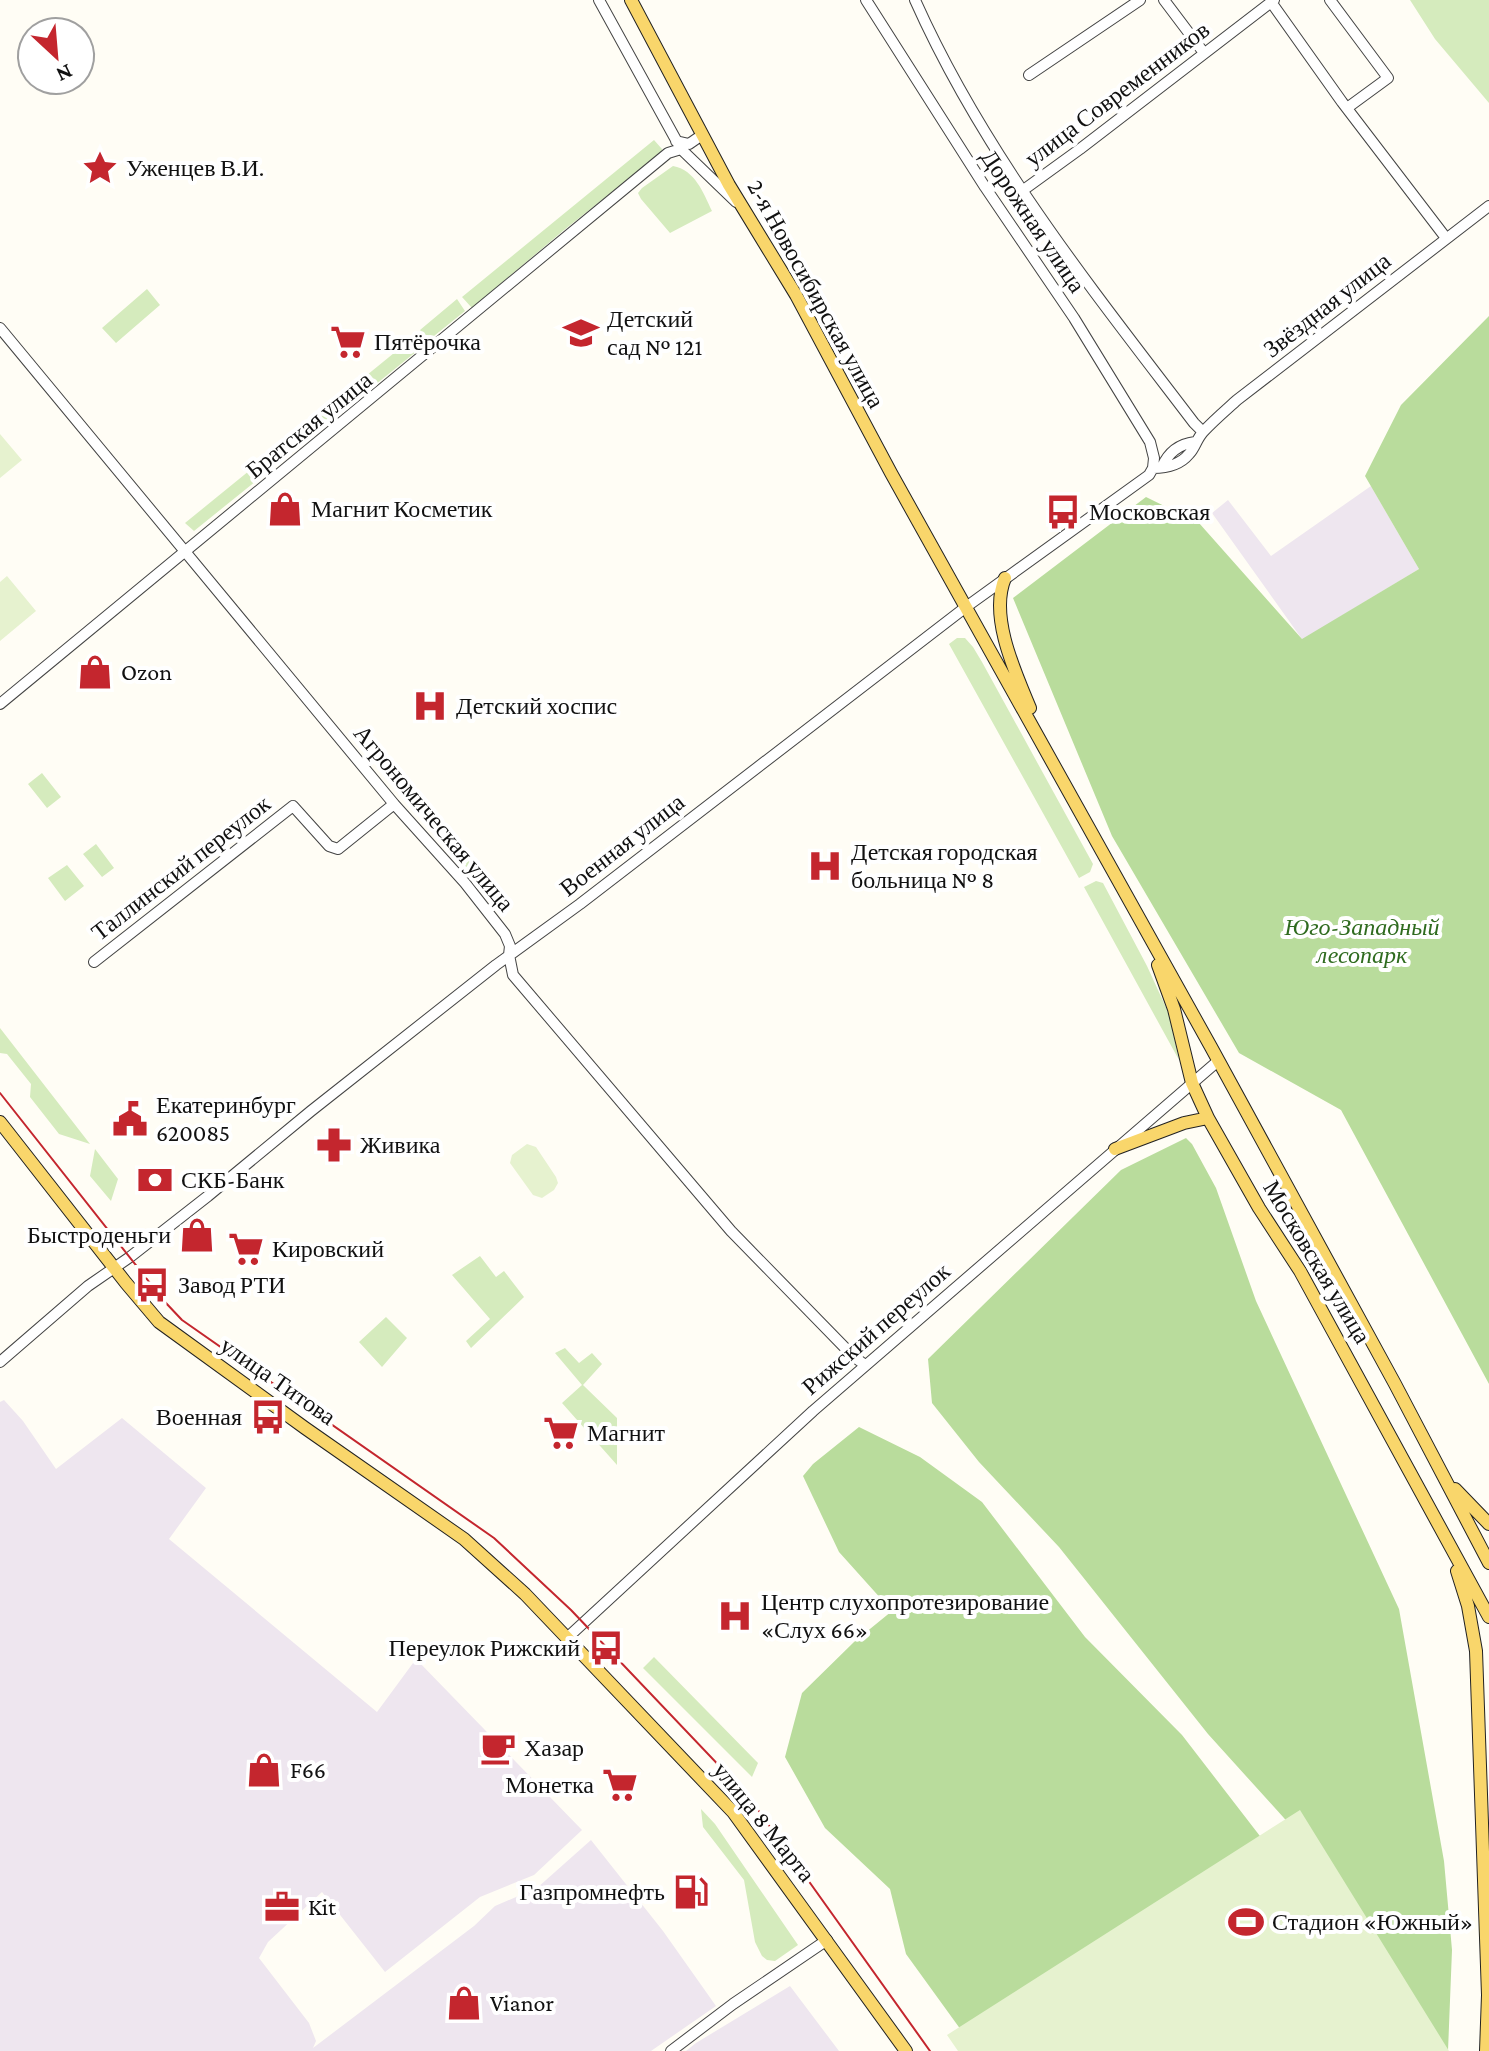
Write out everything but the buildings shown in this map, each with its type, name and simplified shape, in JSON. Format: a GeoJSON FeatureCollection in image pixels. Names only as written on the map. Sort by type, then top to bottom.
{"type":"FeatureCollection","features":[{"type":"Feature","properties":{"kind":"main road","name":"2-я Новосибирская улица"},"geometry":{"type":"LineString","coordinates":[[631,0],[702,135],[796,295],[966,607]]}},
{"type":"Feature","properties":{"kind":"main road"},"geometry":{"type":"LineString","coordinates":[[1005,578],[999,598],[1007,653],[1030,708],[1031,723]]}},
{"type":"Feature","properties":{"kind":"main road","name":"Московская улица"},"geometry":{"type":"LineString","coordinates":[[966,607],[1218,1061],[1489,1563]]}},
{"type":"Feature","properties":{"kind":"main road","name":"Московская улица"},"geometry":{"type":"LineString","coordinates":[[1138,918],[1174,1009],[1192,1083],[1208,1118],[1259,1208],[1300,1271],[1489,1617]]}},
{"type":"Feature","properties":{"kind":"main road"},"geometry":{"type":"LineString","coordinates":[[1115,1149],[1184,1123],[1208,1118]]}},
{"type":"Feature","properties":{"kind":"main road","name":"улица Титова"},"geometry":{"type":"LineString","coordinates":[[0,1122],[159,1322],[464,1539],[495,1565],[567,1638]]}},
{"type":"Feature","properties":{"kind":"main road"},"geometry":{"type":"LineString","coordinates":[[1447,1481],[1489,1524]]}},
{"type":"Feature","properties":{"kind":"main road"},"geometry":{"type":"LineString","coordinates":[[1449,1545],[1468,1606],[1476,1651],[1487,1963],[1486,2051]]}},
{"type":"Feature","properties":{"kind":"main road","name":"улица 8 Марта"},"geometry":{"type":"LineString","coordinates":[[567,1638],[733,1812],[906,2051]]}},
{"type":"Feature","properties":{"kind":"street"},"geometry":{"type":"LineString","coordinates":[[599,0],[679,145],[743,209]]}},
{"type":"Feature","properties":{"kind":"street","name":"Дорожная улица"},"geometry":{"type":"LineString","coordinates":[[866,0],[985,187],[1074,318],[1150,442],[1158,468]]}},
{"type":"Feature","properties":{"kind":"street"},"geometry":{"type":"LineString","coordinates":[[915,0],[970,105],[1022,191],[1112,316],[1203,432]]}},
{"type":"Feature","properties":{"kind":"street"},"geometry":{"type":"LineString","coordinates":[[1029,75],[1140,0]]}},
{"type":"Feature","properties":{"kind":"street"},"geometry":{"type":"LineString","coordinates":[[1164,0],[1204,53]]}},
{"type":"Feature","properties":{"kind":"street"},"geometry":{"type":"LineString","coordinates":[[1330,0],[1388,78],[1347,108]]}},
{"type":"Feature","properties":{"kind":"street"},"geometry":{"type":"LineString","coordinates":[[1272,1],[1347,108],[1446,238]]}},
{"type":"Feature","properties":{"kind":"street","name":"улица Современников"},"geometry":{"type":"LineString","coordinates":[[1022,191],[1272,1]]}},
{"type":"Feature","properties":{"kind":"street","name":"Братская улица"},"geometry":{"type":"LineString","coordinates":[[0,704],[668,153],[702,135]]}},
{"type":"Feature","properties":{"kind":"street","name":"Звёздная улица"},"geometry":{"type":"LineString","coordinates":[[1186,458],[1203,432],[1237,400],[1489,206]]}},
{"type":"Feature","properties":{"kind":"street","name":"Агрономическая улица"},"geometry":{"type":"LineString","coordinates":[[0,328],[394,804],[465,883],[505,934],[510,946],[513,975],[731,1231],[865,1365]]}},
{"type":"Feature","properties":{"kind":"street","name":"Военная улица"},"geometry":{"type":"LineString","coordinates":[[0,1362],[80,1293],[208,1196],[509,955],[580,904],[966,607],[1149,475],[1177,448],[1195,442]]}},
{"type":"Feature","properties":{"kind":"street","name":"Военная улица"},"geometry":{"type":"LineString","coordinates":[[1158,468],[1173,466],[1186,458]]}},
{"type":"Feature","properties":{"kind":"street","name":"Таллинский переулок"},"geometry":{"type":"LineString","coordinates":[[94,962],[293,806],[329,846],[338,849],[394,804]]}},
{"type":"Feature","properties":{"kind":"street","name":"Рижский переулок"},"geometry":{"type":"LineString","coordinates":[[567,1638],[865,1365],[1218,1061]]}},
{"type":"Feature","properties":{"kind":"street"},"geometry":{"type":"LineString","coordinates":[[671,2051],[827,1940]]}},
{"type":"Feature","properties":{"kind":"shaded area"},"geometry":{"type":"Polygon","coordinates":[[[1371,486],[1419,569],[1333,621],[1314,656],[1212,513],[1228,500],[1271,556],[1371,486]]]}},
{"type":"Feature","properties":{"kind":"shaded area"},"geometry":{"type":"Polygon","coordinates":[[[4,1400],[23,1421],[56,1469],[122,1418],[206,1488],[169,1539],[377,1712],[416,1659],[582,1830],[534,1875],[480,1897],[385,1972],[322,1892],[268,1942],[259,1958],[309,2023],[316,2041],[313,2048],[474,1926],[495,1906],[537,1888],[591,1840],[663,1931],[716,2006],[651,2051],[0,2051],[0,1402],[4,1400]]]}},
{"type":"Feature","properties":{"kind":"shaded area"},"geometry":{"type":"Polygon","coordinates":[[[790,1986],[839,2051],[686,2051],[696,2043],[790,1986]]]}},
{"type":"Feature","properties":{"kind":"green space"},"geometry":{"type":"Polygon","coordinates":[[[1410,0],[1489,0],[1489,103],[1435,39],[1410,0]]]}},
{"type":"Feature","properties":{"kind":"green space"},"geometry":{"type":"Polygon","coordinates":[[[654,140],[662,149],[661,153],[472,308],[462,297],[654,140]]]}},
{"type":"Feature","properties":{"kind":"green space"},"geometry":{"type":"Polygon","coordinates":[[[673,166],[693,177],[712,211],[670,233],[638,193],[673,166]]]}},
{"type":"Feature","properties":{"kind":"green space"},"geometry":{"type":"Polygon","coordinates":[[[147,289],[160,305],[116,343],[102,328],[147,289]]]}},
{"type":"Feature","properties":{"kind":"green space"},"geometry":{"type":"Polygon","coordinates":[[[457,299],[465,311],[429,340],[420,330],[457,299]]]}},
{"type":"Feature","properties":{"kind":"green space","name":"Юго-Западный лесопарк"},"geometry":{"type":"Polygon","coordinates":[[[1489,316],[1489,1384],[1341,1110],[1239,1053],[1112,836],[1013,598],[1146,497],[1199,523],[1302,639],[1419,569],[1365,476],[1401,405],[1489,316]]]}},
{"type":"Feature","properties":{"kind":"green space"},"geometry":{"type":"Polygon","coordinates":[[[410,340],[417,351],[194,531],[185,523],[410,340]]]}},
{"type":"Feature","properties":{"kind":"green space"},"geometry":{"type":"Polygon","coordinates":[[[0,434],[22,460],[0,478],[0,434]]]}},
{"type":"Feature","properties":{"kind":"green space"},"geometry":{"type":"Polygon","coordinates":[[[7,576],[36,611],[0,641],[0,582],[7,576]]]}},
{"type":"Feature","properties":{"kind":"green space"},"geometry":{"type":"Polygon","coordinates":[[[957,638],[965,638],[973,647],[1093,864],[1090,872],[1079,878],[949,644],[957,638]]]}},
{"type":"Feature","properties":{"kind":"green space"},"geometry":{"type":"Polygon","coordinates":[[[42,773],[61,797],[47,808],[28,784],[42,773]]]}},
{"type":"Feature","properties":{"kind":"green space"},"geometry":{"type":"Polygon","coordinates":[[[449,836],[476,869],[472,873],[464,871],[445,847],[449,836]]]}},
{"type":"Feature","properties":{"kind":"green space"},"geometry":{"type":"Polygon","coordinates":[[[96,844],[114,868],[102,877],[83,854],[96,844]]]}},
{"type":"Feature","properties":{"kind":"green space"},"geometry":{"type":"Polygon","coordinates":[[[67,865],[84,886],[65,901],[48,878],[67,865]]]}},
{"type":"Feature","properties":{"kind":"green space"},"geometry":{"type":"Polygon","coordinates":[[[1096,881],[1103,883],[1147,966],[1169,1014],[1179,1060],[1084,887],[1096,881]]]}},
{"type":"Feature","properties":{"kind":"green space"},"geometry":{"type":"Polygon","coordinates":[[[0,1028],[90,1144],[59,1134],[30,1097],[31,1084],[7,1054],[0,1053],[0,1028]]]}},
{"type":"Feature","properties":{"kind":"green space"},"geometry":{"type":"Polygon","coordinates":[[[1186,1138],[1216,1188],[1256,1301],[1399,1609],[1444,1861],[1452,1950],[1448,2051],[1302,1838],[1208,1734],[1059,1547],[979,1462],[932,1403],[928,1359],[1121,1170],[1186,1138]]]}},
{"type":"Feature","properties":{"kind":"green space"},"geometry":{"type":"Polygon","coordinates":[[[527,1144],[536,1147],[558,1183],[542,1198],[533,1195],[510,1163],[512,1155],[527,1144]]]}},
{"type":"Feature","properties":{"kind":"green space"},"geometry":{"type":"Polygon","coordinates":[[[95,1149],[118,1179],[111,1201],[90,1176],[95,1149]]]}},
{"type":"Feature","properties":{"kind":"green space"},"geometry":{"type":"Polygon","coordinates":[[[480,1256],[496,1277],[504,1271],[524,1297],[471,1348],[466,1341],[490,1319],[452,1275],[480,1256]]]}},
{"type":"Feature","properties":{"kind":"green space"},"geometry":{"type":"Polygon","coordinates":[[[386,1317],[407,1338],[382,1367],[359,1342],[386,1317]]]}},
{"type":"Feature","properties":{"kind":"green space"},"geometry":{"type":"Polygon","coordinates":[[[565,1348],[579,1363],[592,1353],[602,1364],[583,1385],[617,1418],[617,1465],[562,1403],[582,1385],[555,1353],[565,1348]]]}},
{"type":"Feature","properties":{"kind":"green space"},"geometry":{"type":"Polygon","coordinates":[[[859,1427],[920,1457],[982,1502],[1085,1637],[1182,1735],[1263,1840],[961,2030],[906,1954],[890,1889],[825,1828],[785,1757],[802,1693],[854,1642],[892,1611],[839,1552],[803,1476],[813,1464],[859,1427]]]}},
{"type":"Feature","properties":{"kind":"green space"},"geometry":{"type":"Polygon","coordinates":[[[654,1657],[758,1763],[752,1777],[643,1668],[654,1657]]]}},
{"type":"Feature","properties":{"kind":"green space"},"geometry":{"type":"Polygon","coordinates":[[[701,1809],[715,1824],[798,1945],[775,1961],[762,1956],[755,1942],[744,1880],[703,1827],[701,1809]]]}},
{"type":"Feature","properties":{"kind":"green space","name":"Стадион «Южный»"},"geometry":{"type":"Polygon","coordinates":[[[1300,1810],[1449,2051],[958,2051],[947,2035],[1300,1810]]]}},
{"type":"Feature","properties":{"kind":"tram line"},"geometry":{"type":"LineString","coordinates":[[0,1093],[182,1320],[494,1538],[571,1610],[748,1796],[930,2051]]}},
{"type":"Feature","properties":{"kind":"place","name":"Уженцев В.И."},"geometry":{"type":"Point","coordinates":[100,168]}},
{"type":"Feature","properties":{"kind":"place","name":"Детский сад № 121"},"geometry":{"type":"Point","coordinates":[581,333]}},
{"type":"Feature","properties":{"kind":"place","name":"Пятёрочка"},"geometry":{"type":"Point","coordinates":[348,342]}},
{"type":"Feature","properties":{"kind":"place","name":"Магнит Косметик"},"geometry":{"type":"Point","coordinates":[285,509]}},
{"type":"Feature","properties":{"kind":"place","name":"Московская"},"geometry":{"type":"Point","coordinates":[1063,512]}},
{"type":"Feature","properties":{"kind":"place","name":"Ozon"},"geometry":{"type":"Point","coordinates":[95,672]}},
{"type":"Feature","properties":{"kind":"place","name":"Детский хоспис"},"geometry":{"type":"Point","coordinates":[430,706]}},
{"type":"Feature","properties":{"kind":"place","name":"Детская городская больница № 8"},"geometry":{"type":"Point","coordinates":[825,866]}},
{"type":"Feature","properties":{"kind":"place","name":"Екатеринбург 620085"},"geometry":{"type":"Point","coordinates":[130,1119]}},
{"type":"Feature","properties":{"kind":"place","name":"Живика"},"geometry":{"type":"Point","coordinates":[334,1145]}},
{"type":"Feature","properties":{"kind":"place","name":"СКБ-Банк"},"geometry":{"type":"Point","coordinates":[155,1180]}},
{"type":"Feature","properties":{"kind":"place","name":"Быстроденьги"},"geometry":{"type":"Point","coordinates":[197,1235]}},
{"type":"Feature","properties":{"kind":"place","name":"Кировский"},"geometry":{"type":"Point","coordinates":[246,1249]}},
{"type":"Feature","properties":{"kind":"place","name":"Завод РТИ"},"geometry":{"type":"Point","coordinates":[152,1285]}},
{"type":"Feature","properties":{"kind":"place","name":"Военная"},"geometry":{"type":"Point","coordinates":[268,1417]}},
{"type":"Feature","properties":{"kind":"place","name":"Магнит"},"geometry":{"type":"Point","coordinates":[561,1433]}},
{"type":"Feature","properties":{"kind":"place","name":"Центр слухопротезирование «Слух 66»"},"geometry":{"type":"Point","coordinates":[735,1616]}},
{"type":"Feature","properties":{"kind":"place","name":"Переулок Рижский"},"geometry":{"type":"Point","coordinates":[606,1648]}},
{"type":"Feature","properties":{"kind":"place","name":"Хазар"},"geometry":{"type":"Point","coordinates":[498,1748]}},
{"type":"Feature","properties":{"kind":"place","name":"F66"},"geometry":{"type":"Point","coordinates":[264,1770]}},
{"type":"Feature","properties":{"kind":"place","name":"Монетка"},"geometry":{"type":"Point","coordinates":[620,1785]}},
{"type":"Feature","properties":{"kind":"place","name":"Газпромнефть"},"geometry":{"type":"Point","coordinates":[691,1892]}},
{"type":"Feature","properties":{"kind":"place","name":"Kit"},"geometry":{"type":"Point","coordinates":[282,1907]}},
{"type":"Feature","properties":{"kind":"place","name":"Стадион «Южный»"},"geometry":{"type":"Point","coordinates":[1246,1922]}},
{"type":"Feature","properties":{"kind":"place","name":"Vianor"},"geometry":{"type":"Point","coordinates":[464,2003]}}]}
